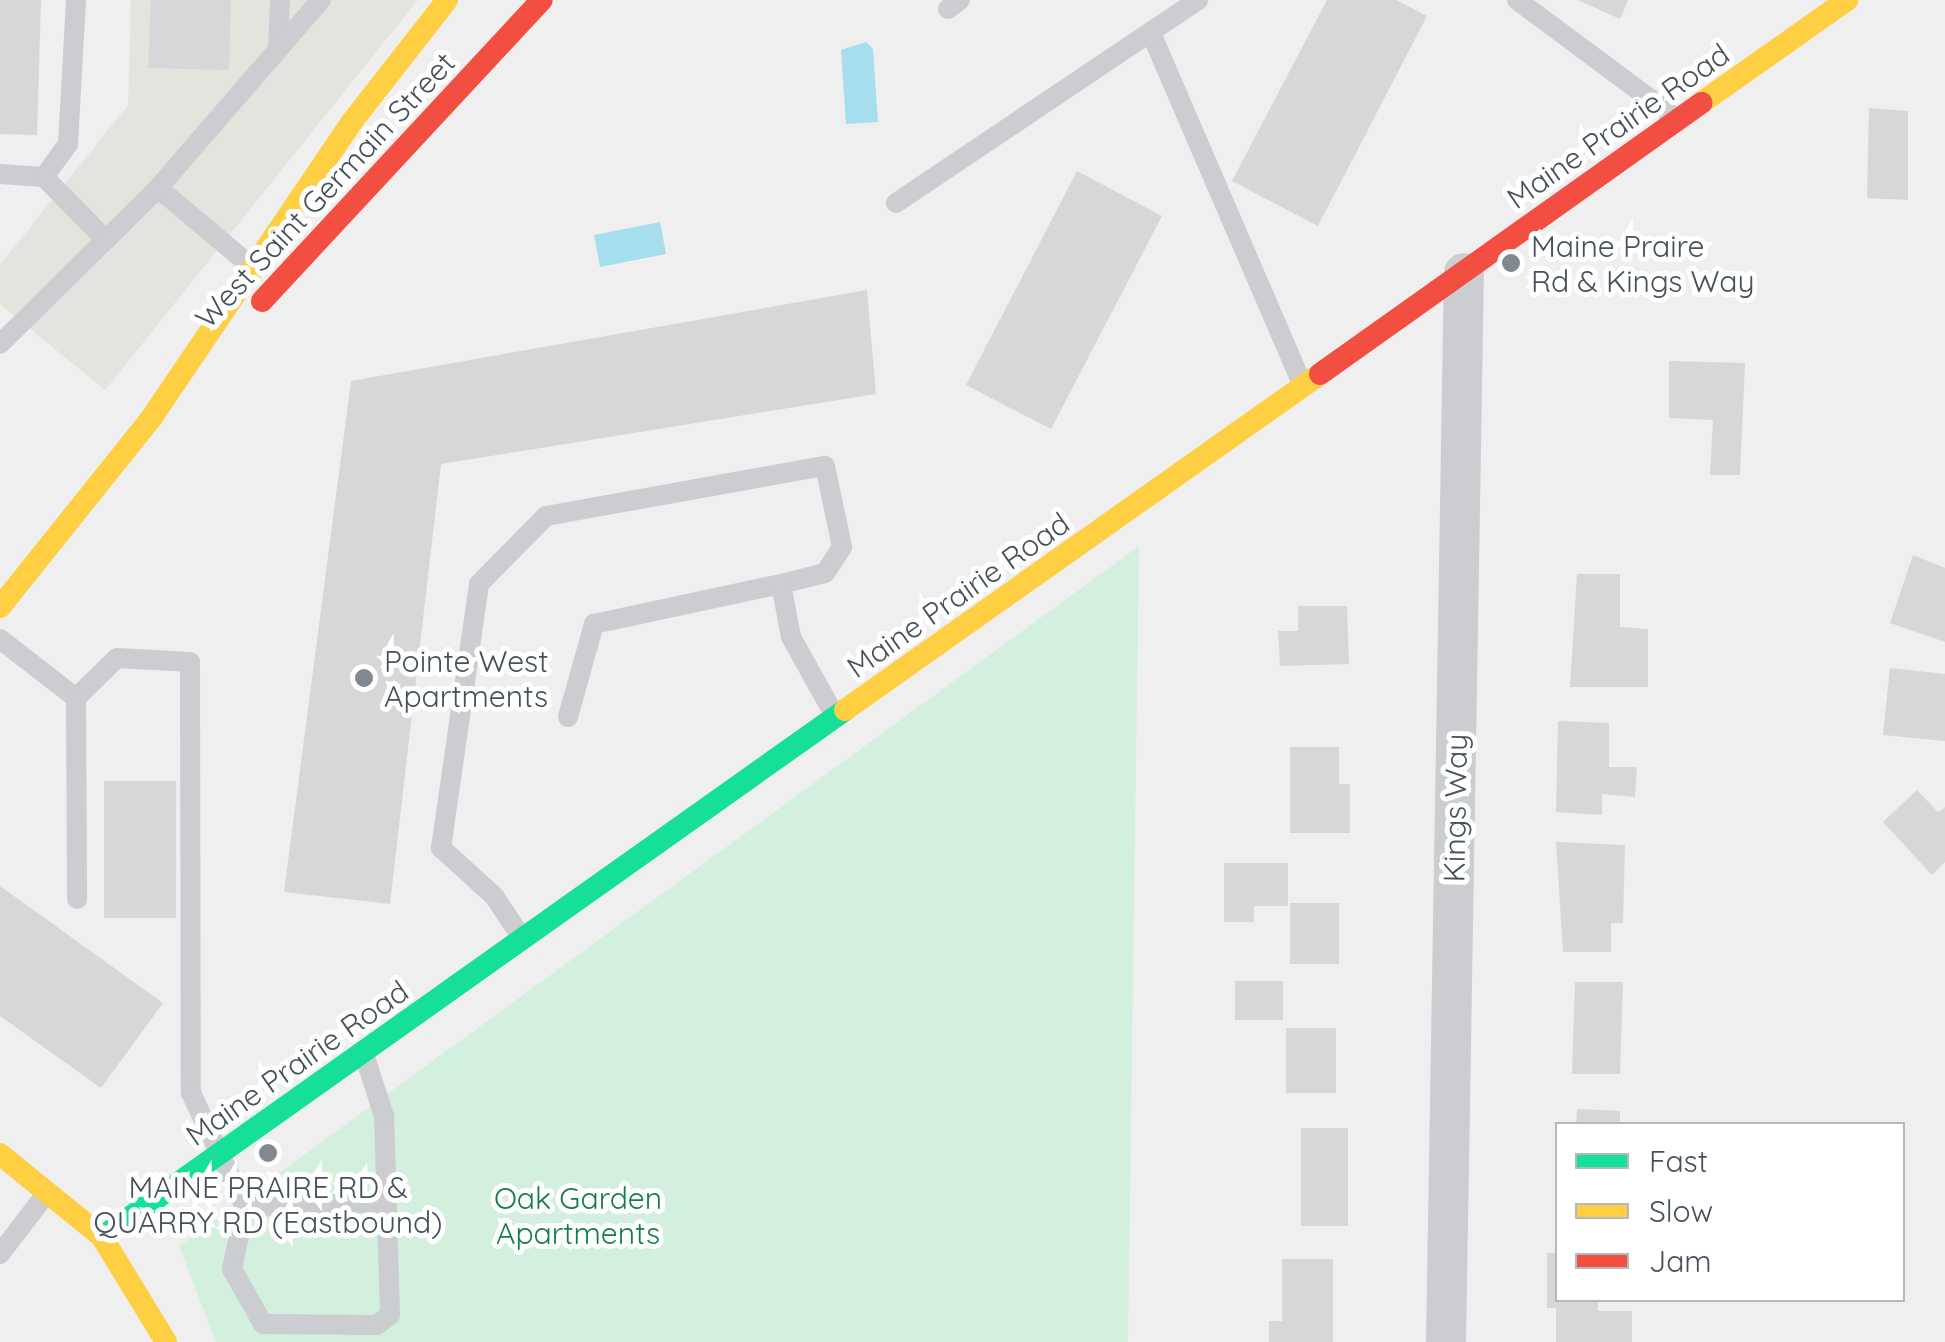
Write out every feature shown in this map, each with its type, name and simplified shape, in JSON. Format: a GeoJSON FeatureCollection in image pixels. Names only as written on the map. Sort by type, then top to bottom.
{"type":"FeatureCollection","features":[{"type":"Feature","properties":{"kind":"street","name":"West Saint Germain Street"},"geometry":{"type":"LineString","coordinates":[[150,420],[351,123],[447,0]]}},
{"type":"Feature","properties":{"kind":"street","name":"West Saint Germain Street"},"geometry":{"type":"LineString","coordinates":[[0,608],[150,420],[542,0]]}},
{"type":"Feature","properties":{"kind":"street","name":"Maine Prairie Road"},"geometry":{"type":"LineString","coordinates":[[102,1237],[1847,0]]}},
{"type":"Feature","properties":{"kind":"street","name":"Kings Way"},"geometry":{"type":"LineString","coordinates":[[1446,1342],[1464,273]]}},
{"type":"Feature","properties":{"kind":"street"},"geometry":{"type":"LineString","coordinates":[[0,1154],[102,1237],[166,1342]]}},
{"type":"Feature","properties":{"kind":"lane"},"geometry":{"type":"LineString","coordinates":[[44,178],[68,144],[76,0]]}},
{"type":"Feature","properties":{"kind":"lane"},"geometry":{"type":"LineString","coordinates":[[278,50],[280,0]]}},
{"type":"Feature","properties":{"kind":"lane"},"geometry":{"type":"LineString","coordinates":[[0,344],[158,188],[322,0]]}},
{"type":"Feature","properties":{"kind":"lane"},"geometry":{"type":"LineString","coordinates":[[896,203],[1198,0]]}},
{"type":"Feature","properties":{"kind":"lane"},"geometry":{"type":"LineString","coordinates":[[1517,0],[1679,120]]}},
{"type":"Feature","properties":{"kind":"lane"},"geometry":{"type":"LineString","coordinates":[[1151,33],[1304,387]]}},
{"type":"Feature","properties":{"kind":"lane"},"geometry":{"type":"LineString","coordinates":[[0,174],[44,178],[106,240]]}},
{"type":"Feature","properties":{"kind":"lane"},"geometry":{"type":"LineString","coordinates":[[158,188],[253,267]]}},
{"type":"Feature","properties":{"kind":"lane"},"geometry":{"type":"LineString","coordinates":[[523,940],[494,896],[441,848],[479,584],[546,516],[826,466],[842,547],[824,572],[594,624],[568,717]]}},
{"type":"Feature","properties":{"kind":"lane"},"geometry":{"type":"LineString","coordinates":[[781,584],[791,637],[836,717]]}},
{"type":"Feature","properties":{"kind":"lane"},"geometry":{"type":"LineString","coordinates":[[0,639],[76,698]]}},
{"type":"Feature","properties":{"kind":"lane"},"geometry":{"type":"LineString","coordinates":[[77,899],[76,698],[118,658],[190,662],[191,1093],[217,1156],[245,1207],[232,1268],[263,1324],[377,1325],[390,1315],[384,1116],[379,1086],[363,1052]]}},
{"type":"Feature","properties":{"kind":"lane"},"geometry":{"type":"LineString","coordinates":[[0,1254],[47,1192]]}},
{"type":"Feature","properties":{"kind":"lane"},"geometry":{"type":"LineString","coordinates":[[245,1207],[387,1202]]}},
{"type":"Feature","properties":{"kind":"shaded area"},"geometry":{"type":"Polygon","coordinates":[[[131,0],[418,0],[105,390],[0,304],[0,265],[128,105],[131,0]]]}},
{"type":"Feature","properties":{"kind":"green space","name":"Oak Garden Apartments"},"geometry":{"type":"Polygon","coordinates":[[[1139,546],[1128,1342],[216,1342],[179,1246],[1139,546]]]}},
{"type":"Feature","properties":{"kind":"water"},"geometry":{"type":"Polygon","coordinates":[[[866,42],[873,49],[878,122],[846,124],[841,50],[866,42]]]}},
{"type":"Feature","properties":{"kind":"water"},"geometry":{"type":"Polygon","coordinates":[[[660,222],[666,254],[600,267],[594,235],[660,222]]]}},
{"type":"Feature","properties":{"kind":"building"},"geometry":{"type":"Polygon","coordinates":[[[0,0],[41,0],[37,135],[0,134],[0,0]]]}},
{"type":"Feature","properties":{"kind":"building"},"geometry":{"type":"Polygon","coordinates":[[[151,0],[231,0],[229,70],[148,68],[151,0]]]}},
{"type":"Feature","properties":{"kind":"building"},"geometry":{"type":"Polygon","coordinates":[[[1327,0],[1396,0],[1427,16],[1318,226],[1232,181],[1327,0]]]}},
{"type":"Feature","properties":{"kind":"building"},"geometry":{"type":"Polygon","coordinates":[[[1578,0],[1628,0],[1620,19],[1578,0]]]}},
{"type":"Feature","properties":{"kind":"building"},"geometry":{"type":"Polygon","coordinates":[[[1869,108],[1908,111],[1908,200],[1867,198],[1869,108]]]}},
{"type":"Feature","properties":{"kind":"building"},"geometry":{"type":"Polygon","coordinates":[[[1077,171],[1162,216],[1051,429],[966,385],[1077,171]]]}},
{"type":"Feature","properties":{"kind":"building","name":"Pointe West Apartments"},"geometry":{"type":"Polygon","coordinates":[[[867,290],[876,394],[441,464],[390,904],[284,892],[351,381],[867,290]]]}},
{"type":"Feature","properties":{"kind":"building"},"geometry":{"type":"Polygon","coordinates":[[[1669,361],[1745,363],[1740,475],[1710,475],[1713,420],[1669,418],[1669,361]]]}},
{"type":"Feature","properties":{"kind":"building"},"geometry":{"type":"Polygon","coordinates":[[[1913,555],[1945,568],[1945,642],[1890,623],[1913,555]]]}},
{"type":"Feature","properties":{"kind":"building"},"geometry":{"type":"Polygon","coordinates":[[[1577,574],[1620,574],[1620,627],[1648,629],[1648,687],[1570,687],[1577,574]]]}},
{"type":"Feature","properties":{"kind":"building"},"geometry":{"type":"Polygon","coordinates":[[[1298,606],[1347,606],[1349,664],[1280,666],[1278,631],[1298,631],[1298,606]]]}},
{"type":"Feature","properties":{"kind":"building"},"geometry":{"type":"Polygon","coordinates":[[[1890,668],[1945,674],[1945,741],[1883,735],[1890,668]]]}},
{"type":"Feature","properties":{"kind":"building"},"geometry":{"type":"Polygon","coordinates":[[[1558,721],[1609,723],[1609,767],[1637,767],[1635,797],[1602,794],[1602,815],[1556,812],[1558,721]]]}},
{"type":"Feature","properties":{"kind":"building"},"geometry":{"type":"Polygon","coordinates":[[[1290,747],[1339,747],[1339,784],[1350,784],[1350,833],[1290,833],[1290,747]]]}},
{"type":"Feature","properties":{"kind":"building"},"geometry":{"type":"Polygon","coordinates":[[[104,781],[176,781],[176,918],[104,918],[104,781]]]}},
{"type":"Feature","properties":{"kind":"building"},"geometry":{"type":"Polygon","coordinates":[[[1917,790],[1938,812],[1945,807],[1945,862],[1932,875],[1883,822],[1917,790]]]}},
{"type":"Feature","properties":{"kind":"building"},"geometry":{"type":"Polygon","coordinates":[[[1556,842],[1625,845],[1623,923],[1611,923],[1611,952],[1563,952],[1556,842]]]}},
{"type":"Feature","properties":{"kind":"building"},"geometry":{"type":"Polygon","coordinates":[[[1224,863],[1288,863],[1288,906],[1254,906],[1254,922],[1224,922],[1224,863]]]}},
{"type":"Feature","properties":{"kind":"building"},"geometry":{"type":"Polygon","coordinates":[[[0,886],[163,1003],[101,1088],[0,1016],[0,886]]]}},
{"type":"Feature","properties":{"kind":"building"},"geometry":{"type":"Polygon","coordinates":[[[1290,903],[1339,903],[1339,964],[1290,964],[1290,903]]]}},
{"type":"Feature","properties":{"kind":"building"},"geometry":{"type":"Polygon","coordinates":[[[1235,981],[1283,981],[1283,1020],[1235,1020],[1235,981]]]}},
{"type":"Feature","properties":{"kind":"building"},"geometry":{"type":"Polygon","coordinates":[[[1575,982],[1623,982],[1620,1074],[1572,1074],[1575,982]]]}},
{"type":"Feature","properties":{"kind":"building"},"geometry":{"type":"Polygon","coordinates":[[[1286,1028],[1336,1028],[1336,1093],[1286,1093],[1286,1028]]]}},
{"type":"Feature","properties":{"kind":"building"},"geometry":{"type":"Polygon","coordinates":[[[1577,1109],[1620,1111],[1620,1122],[1576,1122],[1577,1109]]]}},
{"type":"Feature","properties":{"kind":"building"},"geometry":{"type":"Polygon","coordinates":[[[1301,1128],[1348,1128],[1348,1226],[1301,1226],[1301,1128]]]}},
{"type":"Feature","properties":{"kind":"building"},"geometry":{"type":"Polygon","coordinates":[[[1547,1253],[1555,1253],[1555,1302],[1598,1302],[1598,1311],[1632,1311],[1632,1342],[1556,1342],[1556,1308],[1547,1308],[1547,1253]]]}},
{"type":"Feature","properties":{"kind":"building"},"geometry":{"type":"Polygon","coordinates":[[[1282,1259],[1333,1259],[1333,1342],[1269,1342],[1269,1321],[1282,1321],[1282,1259]]]}},
{"type":"Feature","properties":{"kind":"traffic: fast"},"geometry":{"type":"LineString","coordinates":[[102,1237],[845,710]]}},
{"type":"Feature","properties":{"kind":"traffic: slow"},"geometry":{"type":"LineString","coordinates":[[0,607],[150,420],[351,123],[447,0]]}},
{"type":"Feature","properties":{"kind":"traffic: slow"},"geometry":{"type":"LineString","coordinates":[[1701,103],[1847,0]]}},
{"type":"Feature","properties":{"kind":"traffic: slow"},"geometry":{"type":"LineString","coordinates":[[845,710],[1320,374]]}},
{"type":"Feature","properties":{"kind":"traffic: slow"},"geometry":{"type":"LineString","coordinates":[[0,1154],[102,1237],[166,1342]]}},
{"type":"Feature","properties":{"kind":"traffic: jam"},"geometry":{"type":"LineString","coordinates":[[262,301],[542,0]]}},
{"type":"Feature","properties":{"kind":"traffic: jam"},"geometry":{"type":"LineString","coordinates":[[1320,374],[1701,103]]}},
{"type":"Feature","properties":{"kind":"place","name":"Maine Praire Rd & Kings Way"},"geometry":{"type":"Point","coordinates":[1511,263]}},
{"type":"Feature","properties":{"kind":"place","name":"Pointe West Apartments"},"geometry":{"type":"Point","coordinates":[364,678]}},
{"type":"Feature","properties":{"kind":"place","name":"MAINE PRAIRE RD & QUARRY RD (Eastbound)"},"geometry":{"type":"Point","coordinates":[268,1153]}}]}
